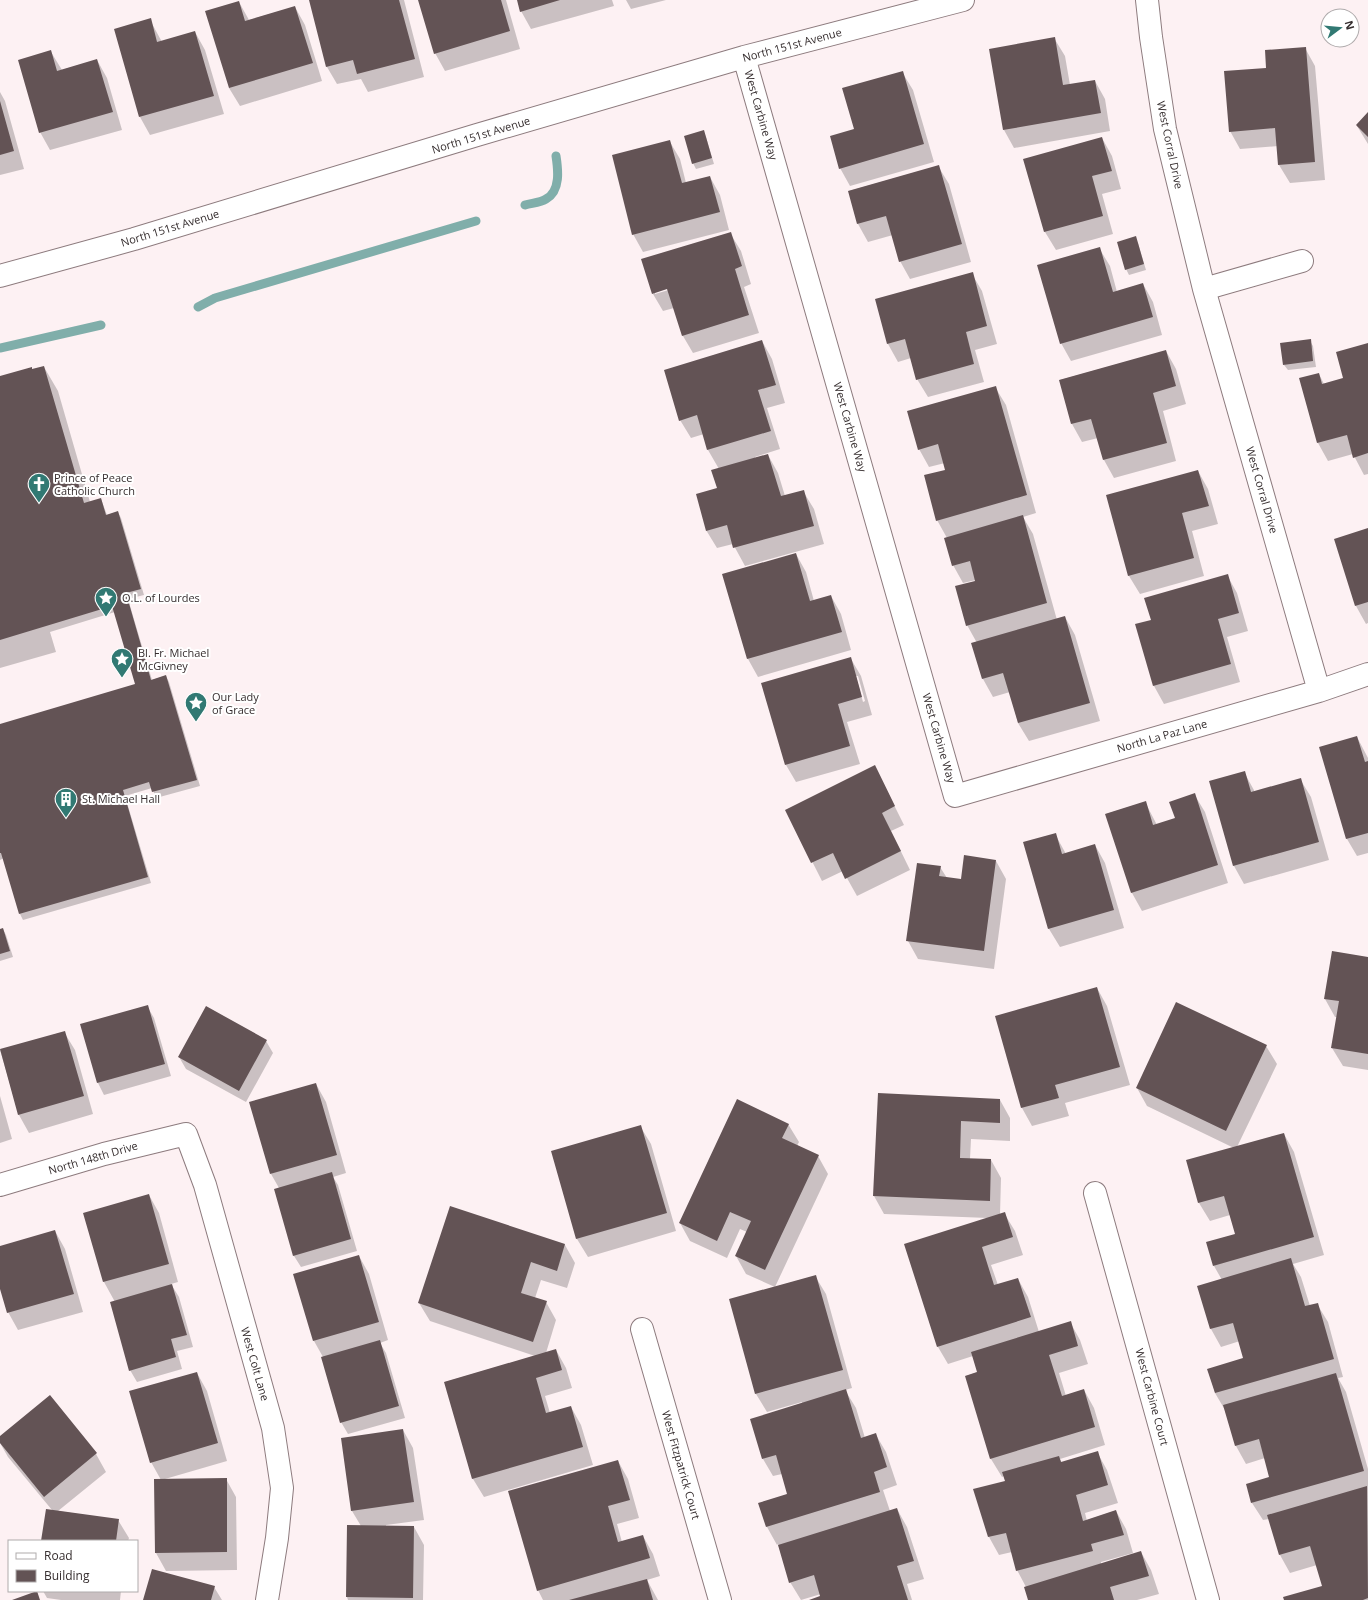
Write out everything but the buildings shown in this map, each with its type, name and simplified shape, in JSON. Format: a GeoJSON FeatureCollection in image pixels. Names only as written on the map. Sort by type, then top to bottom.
{"type":"FeatureCollection","features":[{"type":"Feature","properties":{"kind":"street","name":"North 151st Avenue"},"geometry":{"type":"LineString","coordinates":[[0,276],[134,239],[477,135],[744,57],[963,0]]}},
{"type":"Feature","properties":{"kind":"street","name":"West Corral Drive"},"geometry":{"type":"LineString","coordinates":[[1148,0],[1151,37],[1165,129],[1204,289],[1319,691]]}},
{"type":"Feature","properties":{"kind":"street","name":"West Carbine Way"},"geometry":{"type":"LineString","coordinates":[[744,57],[955,796]]}},
{"type":"Feature","properties":{"kind":"street"},"geometry":{"type":"LineString","coordinates":[[1204,289],[1302,261]]}},
{"type":"Feature","properties":{"kind":"street","name":"North La Paz Lane"},"geometry":{"type":"LineString","coordinates":[[955,796],[1319,691],[1368,674]]}},
{"type":"Feature","properties":{"kind":"street","name":"North 148th Drive"},"geometry":{"type":"LineString","coordinates":[[0,1185],[104,1154],[186,1134]]}},
{"type":"Feature","properties":{"kind":"street","name":"West Colt Lane"},"geometry":{"type":"LineString","coordinates":[[186,1134],[205,1185],[273,1428],[282,1488],[277,1538],[267,1600]]}},
{"type":"Feature","properties":{"kind":"street","name":"West Carbine Court"},"geometry":{"type":"LineString","coordinates":[[1096,1193],[1208,1600]]}},
{"type":"Feature","properties":{"kind":"street","name":"West Fitzpatrick Court"},"geometry":{"type":"LineString","coordinates":[[642,1330],[720,1600]]}},
{"type":"Feature","properties":{"kind":"waterway"},"geometry":{"type":"LineString","coordinates":[[525,205],[544,200],[554,191],[557,179],[556,156]]}},
{"type":"Feature","properties":{"kind":"waterway"},"geometry":{"type":"LineString","coordinates":[[198,307],[215,298],[476,221]]}},
{"type":"Feature","properties":{"kind":"waterway"},"geometry":{"type":"LineString","coordinates":[[0,348],[101,325]]}},
{"type":"Feature","properties":{"kind":"place","name":"Prince of Peace Catholic Church"},"geometry":{"type":"Point","coordinates":[39,504]}},
{"type":"Feature","properties":{"kind":"place","name":"O.L. of Lourdes"},"geometry":{"type":"Point","coordinates":[106,618]}},
{"type":"Feature","properties":{"kind":"place","name":"Bl. Fr. Michael McGivney"},"geometry":{"type":"Point","coordinates":[122,678]}},
{"type":"Feature","properties":{"kind":"place","name":"Our Lady of Grace"},"geometry":{"type":"Point","coordinates":[196,722]}},
{"type":"Feature","properties":{"kind":"place","name":"St. Michael Hall"},"geometry":{"type":"Point","coordinates":[66,818]}}]}
